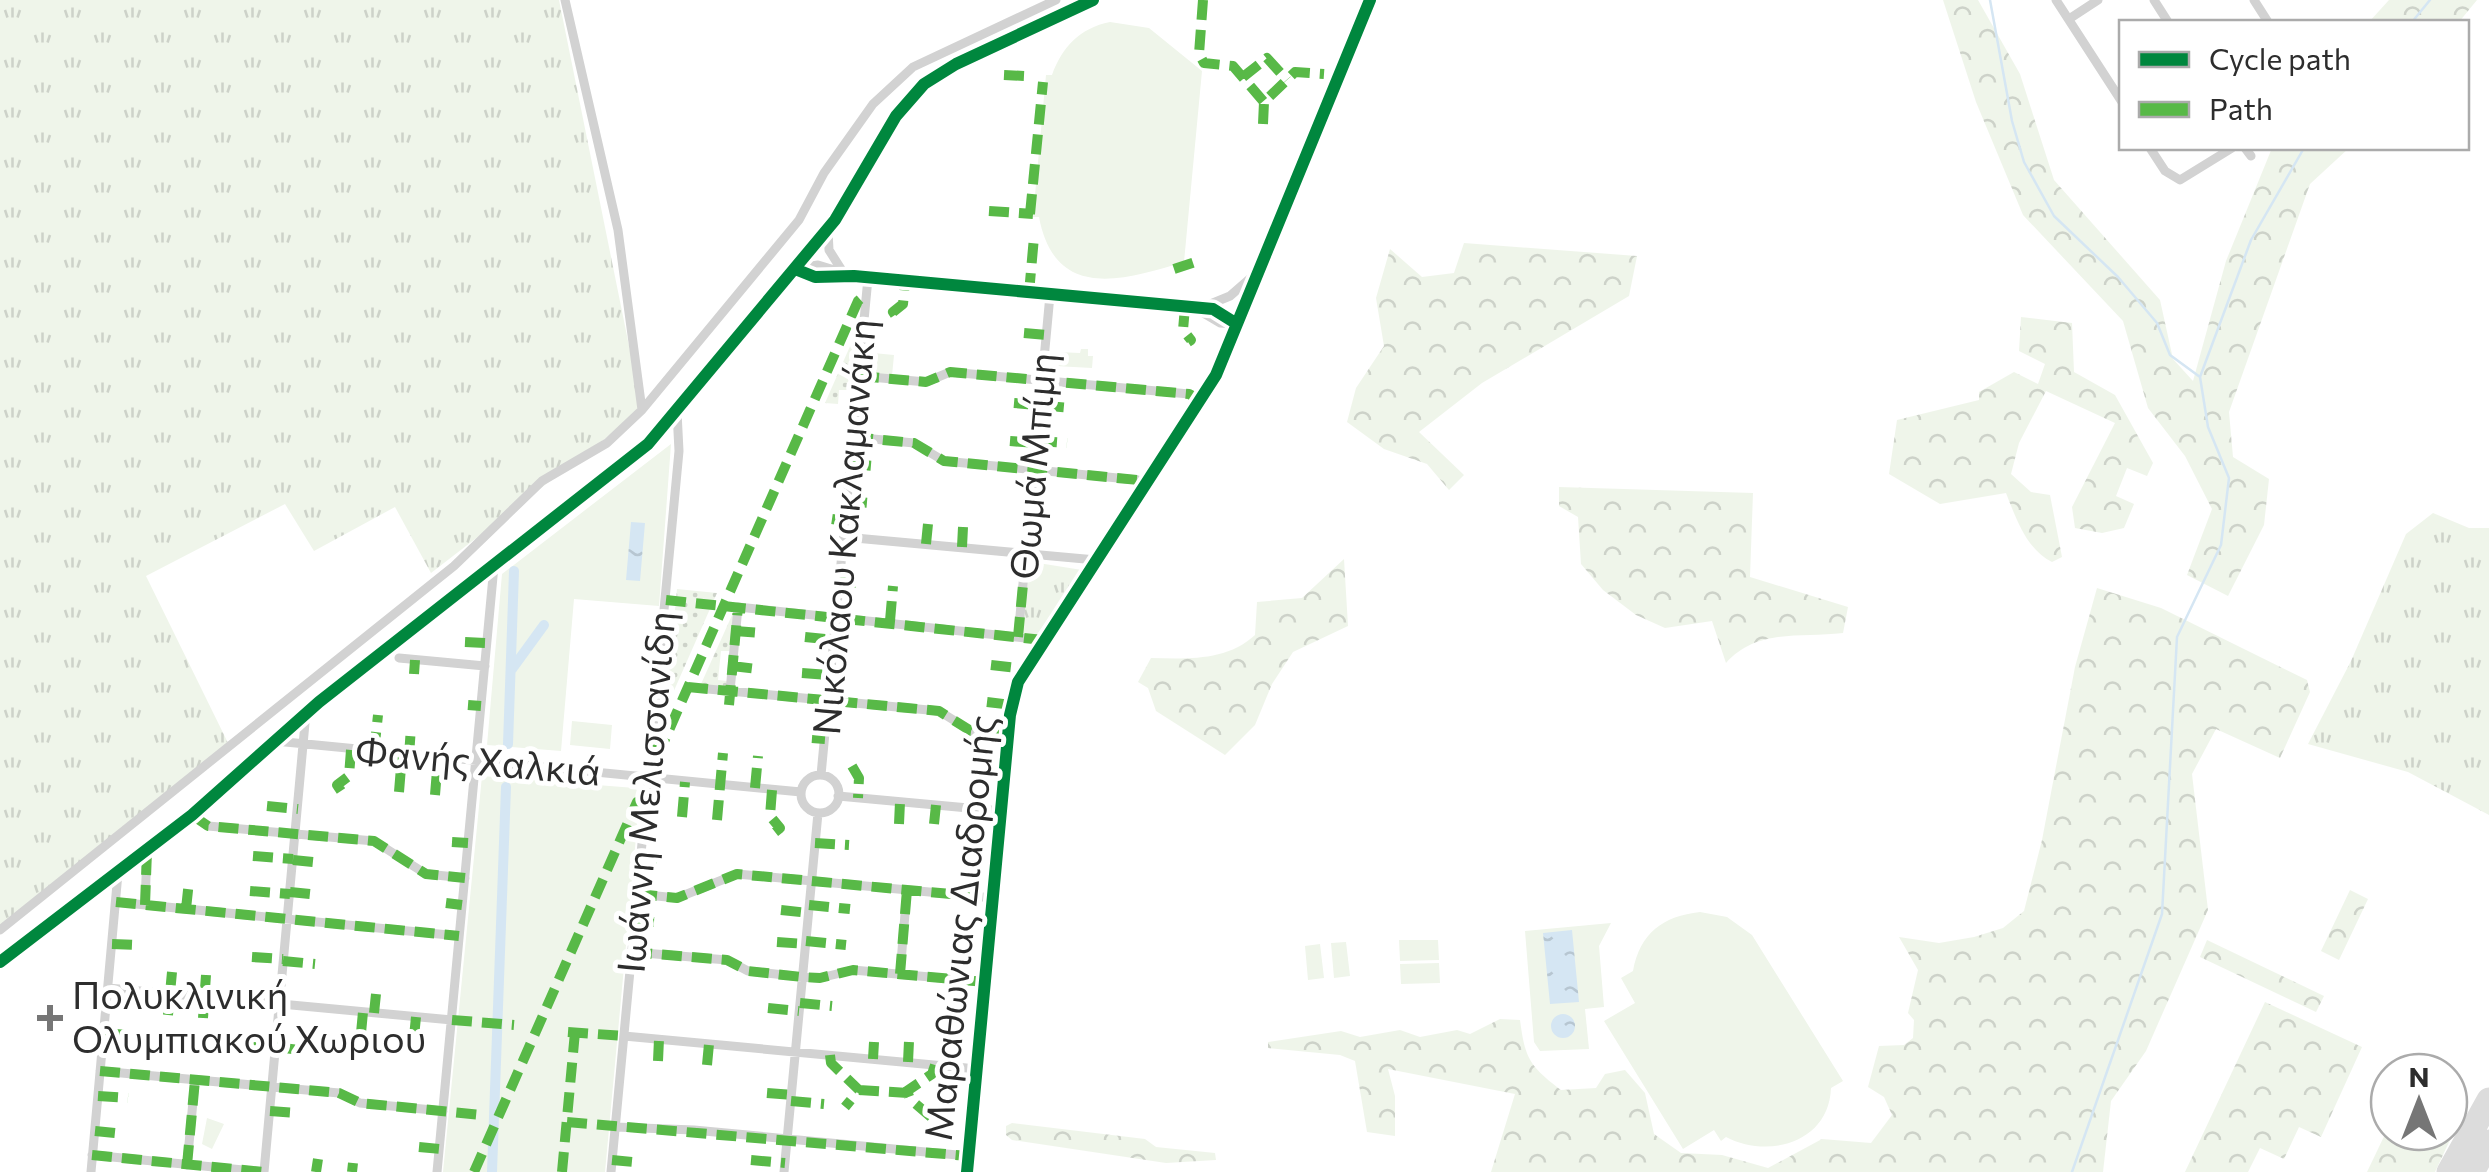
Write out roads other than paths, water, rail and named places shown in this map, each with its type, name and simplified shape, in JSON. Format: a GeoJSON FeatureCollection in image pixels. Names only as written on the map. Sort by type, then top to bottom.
{"type":"FeatureCollection","features":[{"type":"Feature","properties":{"kind":"street"},"geometry":{"type":"LineString","coordinates":[[565,0],[618,230],[642,410]]}},
{"type":"Feature","properties":{"kind":"street"},"geometry":{"type":"LineString","coordinates":[[0,930],[454,566],[542,480],[606,443],[642,410],[788,234],[872,104],[912,67],[1056,0]]}},
{"type":"Feature","properties":{"kind":"street"},"geometry":{"type":"LineString","coordinates":[[0,962],[192,816],[306,712],[648,444],[828,230],[857,188],[896,116],[924,84],[956,64],[1092,0]]}},
{"type":"Feature","properties":{"kind":"street","name":"Μαραθώνιας Διαδρομής"},"geometry":{"type":"LineString","coordinates":[[967,1172],[1009,736],[1018,682],[1202,402],[1370,0]]}},
{"type":"Feature","properties":{"kind":"street"},"geometry":{"type":"LineString","coordinates":[[2056,0],[2119,97]]}},
{"type":"Feature","properties":{"kind":"street"},"geometry":{"type":"LineString","coordinates":[[2068,19],[2098,0]]}},
{"type":"Feature","properties":{"kind":"street"},"geometry":{"type":"LineString","coordinates":[[2151,150],[2165,171],[2180,180],[2229,150]]}},
{"type":"Feature","properties":{"kind":"street"},"geometry":{"type":"LineString","coordinates":[[828,230],[828,250],[841,269]]}},
{"type":"Feature","properties":{"kind":"street"},"geometry":{"type":"LineString","coordinates":[[795,269],[818,265],[854,276]]}},
{"type":"Feature","properties":{"kind":"street"},"geometry":{"type":"LineString","coordinates":[[795,269],[814,277],[854,276],[1196,308],[1226,313],[1237,324]]}},
{"type":"Feature","properties":{"kind":"street"},"geometry":{"type":"LineString","coordinates":[[1196,308],[1230,296],[1260,270]]}},
{"type":"Feature","properties":{"kind":"street","name":"Νικόλαου Κακλαμανάκη"},"geometry":{"type":"LineString","coordinates":[[821,775],[868,278]]}},
{"type":"Feature","properties":{"kind":"street","name":"Θωμά Μπίμη"},"geometry":{"type":"LineString","coordinates":[[1018,638],[1050,295]]}},
{"type":"Feature","properties":{"kind":"street"},"geometry":{"type":"LineString","coordinates":[[859,376],[926,382],[950,372],[1189,394],[1202,402]]}},
{"type":"Feature","properties":{"kind":"street","name":"Ιωάννη Μελισσανίδη"},"geometry":{"type":"LineString","coordinates":[[611,1172],[680,450],[678,412]]}},
{"type":"Feature","properties":{"kind":"street"},"geometry":{"type":"LineString","coordinates":[[853,437],[914,443],[944,461],[1138,480],[1146,488]]}},
{"type":"Feature","properties":{"kind":"street"},"geometry":{"type":"LineString","coordinates":[[844,537],[1096,560]]}},
{"type":"Feature","properties":{"kind":"street"},"geometry":{"type":"LineString","coordinates":[[437,1172],[494,566]]}},
{"type":"Feature","properties":{"kind":"street"},"geometry":{"type":"LineString","coordinates":[[730,691],[738,607],[1043,640]]}},
{"type":"Feature","properties":{"kind":"street"},"geometry":{"type":"LineString","coordinates":[[399,658],[485,666]]}},
{"type":"Feature","properties":{"kind":"street"},"geometry":{"type":"LineString","coordinates":[[708,689],[940,710],[972,732],[1009,736]]}},
{"type":"Feature","properties":{"kind":"street"},"geometry":{"type":"LineString","coordinates":[[92,1156],[264,1172],[306,712]]}},
{"type":"Feature","properties":{"kind":"street","name":"Φανής Χαλκιά"},"geometry":{"type":"LineString","coordinates":[[274,742],[800,792]]}},
{"type":"Feature","properties":{"kind":"street"},"geometry":{"type":"LineString","coordinates":[[821,775],[836,785],[838,796],[831,809],[818,813],[804,806],[800,792],[808,779],[821,775]]}},
{"type":"Feature","properties":{"kind":"street"},"geometry":{"type":"LineString","coordinates":[[838,796],[1002,812]]}},
{"type":"Feature","properties":{"kind":"street"},"geometry":{"type":"LineString","coordinates":[[784,1172],[818,813]]}},
{"type":"Feature","properties":{"kind":"street"},"geometry":{"type":"LineString","coordinates":[[192,816],[208,826],[374,841],[426,874],[465,878]]}},
{"type":"Feature","properties":{"kind":"street"},"geometry":{"type":"LineString","coordinates":[[145,905],[147,851]]}},
{"type":"Feature","properties":{"kind":"street"},"geometry":{"type":"LineString","coordinates":[[91,1172],[118,873]]}},
{"type":"Feature","properties":{"kind":"street"},"geometry":{"type":"LineString","coordinates":[[637,894],[677,898],[737,874],[994,898]]}},
{"type":"Feature","properties":{"kind":"street"},"geometry":{"type":"LineString","coordinates":[[900,974],[907,890]]}},
{"type":"Feature","properties":{"kind":"street"},"geometry":{"type":"LineString","coordinates":[[116,902],[459,936]]}},
{"type":"Feature","properties":{"kind":"street"},"geometry":{"type":"LineString","coordinates":[[632,952],[727,960],[748,972],[802,977],[820,978],[853,970],[985,982]]}},
{"type":"Feature","properties":{"kind":"street"},"geometry":{"type":"LineString","coordinates":[[108,988],[452,1020]]}},
{"type":"Feature","properties":{"kind":"street"},"geometry":{"type":"LineString","coordinates":[[624,1036],[977,1069]]}},
{"type":"Feature","properties":{"kind":"street"},"geometry":{"type":"LineString","coordinates":[[100,1071],[339,1094],[360,1104],[443,1111]]}},
{"type":"Feature","properties":{"kind":"street"},"geometry":{"type":"LineString","coordinates":[[187,1165],[195,1080]]}},
{"type":"Feature","properties":{"kind":"street"},"geometry":{"type":"LineString","coordinates":[[615,1127],[968,1156]]}},
{"type":"Feature","properties":{"kind":"water"},"geometry":{"type":"Polygon","coordinates":[[[631,522],[645,523],[640,581],[626,580],[631,522]]]}},
{"type":"Feature","properties":{"kind":"water"},"geometry":{"type":"Polygon","coordinates":[[[1572,930],[1579,1002],[1550,1004],[1543,933],[1572,930]]]}},
{"type":"Feature","properties":{"kind":"water"},"geometry":{"type":"Polygon","coordinates":[[[1563,1014],[1575,1026],[1563,1038],[1551,1026],[1563,1014]]]}},
{"type":"Feature","properties":{"kind":"waterway"},"geometry":{"type":"LineString","coordinates":[[1990,0],[2012,121],[2024,162],[2054,216],[2118,277],[2157,323],[2170,355],[2200,377]]}},
{"type":"Feature","properties":{"kind":"waterway"},"geometry":{"type":"LineString","coordinates":[[2414,20],[2430,0]]}},
{"type":"Feature","properties":{"kind":"waterway"},"geometry":{"type":"LineString","coordinates":[[2072,1172],[2162,914],[2177,637],[2221,545],[2229,478],[2208,427],[2200,377],[2251,240],[2303,150]]}},
{"type":"Feature","properties":{"kind":"waterway"},"geometry":{"type":"LineString","coordinates":[[508,744],[514,571]]}},
{"type":"Feature","properties":{"kind":"waterway"},"geometry":{"type":"LineString","coordinates":[[512,669],[544,625]]}},
{"type":"Feature","properties":{"kind":"waterway"},"geometry":{"type":"LineString","coordinates":[[492,1172],[506,787]]}},
{"type":"Feature","properties":{"kind":"place","name":"Πολυκλινική Ολυμπιακού Χωριου"},"geometry":{"type":"Point","coordinates":[50,1018]}}]}
